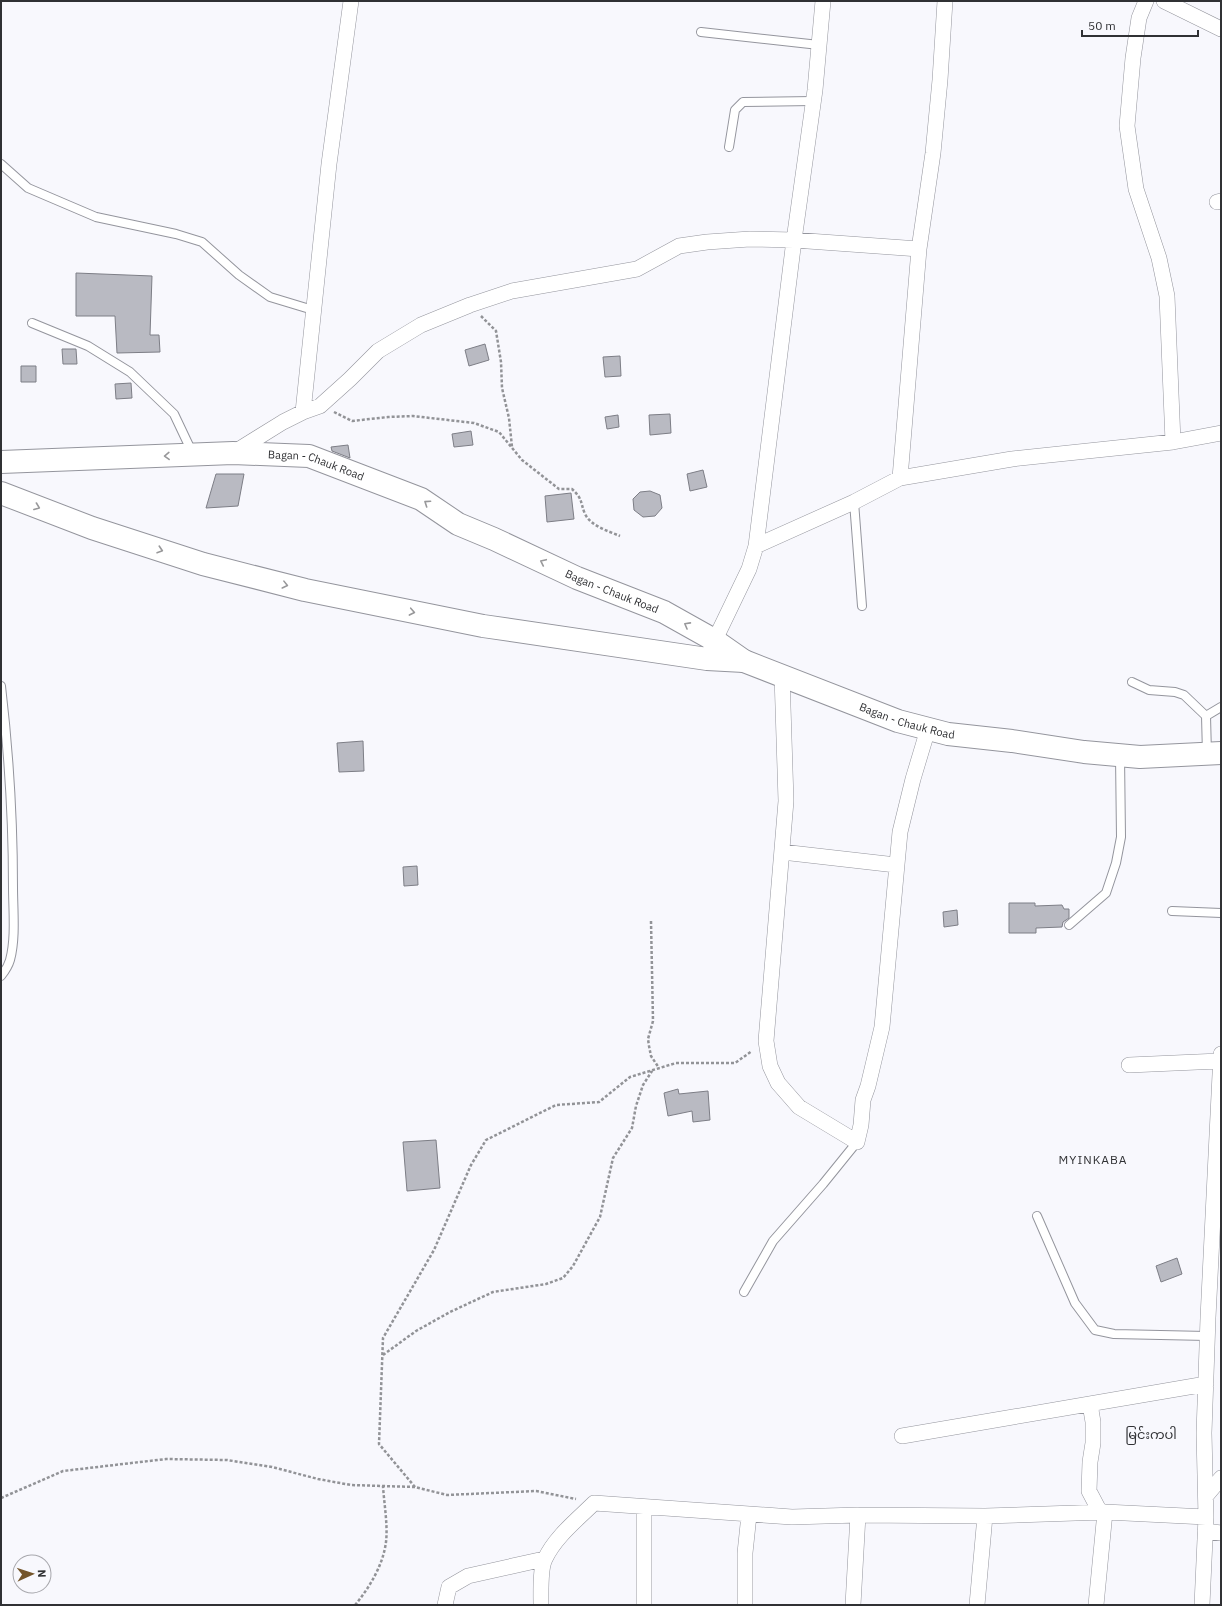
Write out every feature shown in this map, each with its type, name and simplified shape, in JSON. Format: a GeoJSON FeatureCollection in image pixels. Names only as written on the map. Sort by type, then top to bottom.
{"type":"FeatureCollection","features":[{"type":"Feature","properties":{"kind":"main road","name":"Bagan - Chauk Road"},"geometry":{"type":"LineString","coordinates":[[1,462],[233,453],[309,456],[421,499],[458,524],[494,539],[577,578],[664,612],[711,649]]}},
{"type":"Feature","properties":{"kind":"main road","name":"Bagan - Chauk Road"},"geometry":{"type":"LineString","coordinates":[[1,493],[92,528],[203,564],[305,590],[483,626],[711,649],[782,675],[898,721],[948,734],[1012,740],[1084,752],[1140,757],[1214,754]]}},
{"type":"Feature","properties":{"kind":"street"},"geometry":{"type":"LineString","coordinates":[[303,412],[329,164],[351,1]]}},
{"type":"Feature","properties":{"kind":"street"},"geometry":{"type":"LineString","coordinates":[[711,649],[749,568],[756,546],[813,101],[822,1]]}},
{"type":"Feature","properties":{"kind":"street"},"geometry":{"type":"LineString","coordinates":[[900,478],[919,250],[933,153],[940,80],[945,1]]}},
{"type":"Feature","properties":{"kind":"street"},"geometry":{"type":"LineString","coordinates":[[1146,1],[1139,18],[1133,58],[1127,126],[1136,189],[1158,258],[1167,296],[1173,442]]}},
{"type":"Feature","properties":{"kind":"street"},"geometry":{"type":"LineString","coordinates":[[1164,1],[1221,29]]}},
{"type":"Feature","properties":{"kind":"street"},"geometry":{"type":"LineString","coordinates":[[233,453],[283,422],[303,412],[320,406],[378,351],[420,324],[512,291],[637,269],[679,246],[708,242],[750,239],[794,240],[919,250]]}},
{"type":"Feature","properties":{"kind":"street"},"geometry":{"type":"LineString","coordinates":[[756,546],[854,502],[900,478],[1012,459],[1173,442],[1221,433]]}},
{"type":"Feature","properties":{"kind":"street"},"geometry":{"type":"LineString","coordinates":[[782,675],[786,801],[766,1041],[770,1066],[778,1083],[799,1107],[857,1142],[861,1125],[863,1100],[868,1086],[882,1027],[900,832],[912,779],[928,729]]}},
{"type":"Feature","properties":{"kind":"street"},"geometry":{"type":"LineString","coordinates":[[782,852],[896,865]]}},
{"type":"Feature","properties":{"kind":"street"},"geometry":{"type":"LineString","coordinates":[[1129,1065],[1221,1058],[1207,1336],[1204,1433],[1206,1524],[1202,1605]]}},
{"type":"Feature","properties":{"kind":"street"},"geometry":{"type":"LineString","coordinates":[[902,1436],[1206,1384]]}},
{"type":"Feature","properties":{"kind":"street"},"geometry":{"type":"LineString","coordinates":[[1090,1404],[1093,1422],[1093,1443],[1089,1469],[1089,1491],[1102,1512],[1096,1605]]}},
{"type":"Feature","properties":{"kind":"street"},"geometry":{"type":"LineString","coordinates":[[1206,1496],[1221,1478]]}},
{"type":"Feature","properties":{"kind":"street"},"geometry":{"type":"LineString","coordinates":[[541,1605],[544,1559],[561,1535],[594,1503],[644,1508],[792,1517],[858,1515],[985,1516],[1102,1512],[1206,1524],[1221,1533]]}},
{"type":"Feature","properties":{"kind":"street"},"geometry":{"type":"LineString","coordinates":[[644,1508],[644,1605]]}},
{"type":"Feature","properties":{"kind":"street"},"geometry":{"type":"LineString","coordinates":[[745,1605],[745,1553],[749,1515]]}},
{"type":"Feature","properties":{"kind":"street"},"geometry":{"type":"LineString","coordinates":[[853,1605],[858,1515]]}},
{"type":"Feature","properties":{"kind":"street"},"geometry":{"type":"LineString","coordinates":[[977,1605],[985,1516]]}},
{"type":"Feature","properties":{"kind":"street"},"geometry":{"type":"LineString","coordinates":[[445,1605],[449,1587],[468,1576],[544,1559]]}},
{"type":"Feature","properties":{"kind":"lane"},"geometry":{"type":"LineString","coordinates":[[701,32],[818,45]]}},
{"type":"Feature","properties":{"kind":"lane"},"geometry":{"type":"LineString","coordinates":[[729,147],[735,110],[743,102],[813,101]]}},
{"type":"Feature","properties":{"kind":"lane"},"geometry":{"type":"LineString","coordinates":[[1,164],[28,188],[96,217],[176,234],[202,242],[239,276],[270,297],[313,310]]}},
{"type":"Feature","properties":{"kind":"lane"},"geometry":{"type":"LineString","coordinates":[[32,323],[88,346],[130,372],[174,414],[194,455]]}},
{"type":"Feature","properties":{"kind":"lane"},"geometry":{"type":"LineString","coordinates":[[854,502],[862,606]]}},
{"type":"Feature","properties":{"kind":"lane"},"geometry":{"type":"LineString","coordinates":[[1132,682],[1149,690],[1175,692],[1184,695],[1206,716],[1214,754]]}},
{"type":"Feature","properties":{"kind":"lane"},"geometry":{"type":"LineString","coordinates":[[1,686],[9,753],[14,830],[13,925],[10,959],[7,970],[1,976]]}},
{"type":"Feature","properties":{"kind":"lane"},"geometry":{"type":"LineString","coordinates":[[1206,716],[1221,708]]}},
{"type":"Feature","properties":{"kind":"lane"},"geometry":{"type":"LineString","coordinates":[[1069,925],[1106,893],[1116,863],[1121,837],[1120,755]]}},
{"type":"Feature","properties":{"kind":"lane"},"geometry":{"type":"LineString","coordinates":[[1172,911],[1221,912]]}},
{"type":"Feature","properties":{"kind":"lane"},"geometry":{"type":"LineString","coordinates":[[744,1292],[773,1241],[823,1184],[857,1142]]}},
{"type":"Feature","properties":{"kind":"lane"},"geometry":{"type":"LineString","coordinates":[[1037,1216],[1075,1303],[1095,1330],[1114,1334],[1207,1336]]}},
{"type":"Feature","properties":{"kind":"path"},"geometry":{"type":"LineString","coordinates":[[470,305],[496,331],[501,362],[502,388],[509,418],[512,448]]}},
{"type":"Feature","properties":{"kind":"path"},"geometry":{"type":"LineString","coordinates":[[320,406],[352,421],[414,416],[474,423],[499,432],[522,460],[560,489],[572,489],[580,496],[586,515],[600,527],[620,536]]}},
{"type":"Feature","properties":{"kind":"path"},"geometry":{"type":"LineString","coordinates":[[651,920],[653,1020],[648,1039],[651,1056],[659,1068]]}},
{"type":"Feature","properties":{"kind":"path"},"geometry":{"type":"LineString","coordinates":[[415,1487],[379,1444],[383,1338],[434,1250],[471,1165],[486,1140],[556,1105],[599,1102],[630,1077],[676,1063],[735,1063],[766,1041]]}},
{"type":"Feature","properties":{"kind":"path"},"geometry":{"type":"LineString","coordinates":[[382,1355],[416,1331],[492,1292],[546,1284],[563,1278],[573,1266],[600,1218],[613,1158],[632,1128],[636,1106],[643,1084],[653,1070]]}},
{"type":"Feature","properties":{"kind":"path"},"geometry":{"type":"LineString","coordinates":[[1,1498],[63,1471],[166,1459],[227,1460],[272,1467],[352,1485],[415,1487],[447,1495],[536,1491],[594,1503]]}},
{"type":"Feature","properties":{"kind":"path"},"geometry":{"type":"LineString","coordinates":[[355,1605],[362,1597],[380,1567],[386,1542],[383,1486]]}},
{"type":"Feature","properties":{"kind":"building"},"geometry":{"type":"Polygon","coordinates":[[[76,273],[152,276],[150,335],[159,335],[160,352],[117,353],[115,316],[76,316],[76,273]]]}},
{"type":"Feature","properties":{"kind":"building"},"geometry":{"type":"Polygon","coordinates":[[[485,344],[489,360],[469,366],[465,350],[485,344]]]}},
{"type":"Feature","properties":{"kind":"building"},"geometry":{"type":"Polygon","coordinates":[[[62,349],[76,349],[77,364],[63,364],[62,349]]]}},
{"type":"Feature","properties":{"kind":"building"},"geometry":{"type":"Polygon","coordinates":[[[620,356],[621,376],[605,377],[603,357],[620,356]]]}},
{"type":"Feature","properties":{"kind":"building"},"geometry":{"type":"Polygon","coordinates":[[[21,366],[36,366],[36,382],[21,382],[21,366]]]}},
{"type":"Feature","properties":{"kind":"building"},"geometry":{"type":"Polygon","coordinates":[[[131,383],[132,398],[116,399],[115,384],[131,383]]]}},
{"type":"Feature","properties":{"kind":"building"},"geometry":{"type":"Polygon","coordinates":[[[670,414],[671,433],[650,435],[649,415],[670,414]]]}},
{"type":"Feature","properties":{"kind":"building"},"geometry":{"type":"Polygon","coordinates":[[[618,415],[619,427],[607,429],[605,417],[618,415]]]}},
{"type":"Feature","properties":{"kind":"building"},"geometry":{"type":"Polygon","coordinates":[[[471,431],[473,445],[454,447],[452,434],[471,431]]]}},
{"type":"Feature","properties":{"kind":"building"},"geometry":{"type":"Polygon","coordinates":[[[348,445],[350,458],[332,451],[331,447],[348,445]]]}},
{"type":"Feature","properties":{"kind":"building"},"geometry":{"type":"Polygon","coordinates":[[[703,470],[707,487],[690,491],[687,474],[703,470]]]}},
{"type":"Feature","properties":{"kind":"building"},"geometry":{"type":"Polygon","coordinates":[[[216,474],[244,474],[238,506],[206,508],[216,474]]]}},
{"type":"Feature","properties":{"kind":"building"},"geometry":{"type":"Polygon","coordinates":[[[650,491],[660,495],[662,508],[655,516],[643,517],[634,510],[633,499],[640,492],[650,491]]]}},
{"type":"Feature","properties":{"kind":"building"},"geometry":{"type":"Polygon","coordinates":[[[571,493],[574,519],[547,522],[545,496],[571,493]]]}},
{"type":"Feature","properties":{"kind":"building"},"geometry":{"type":"Polygon","coordinates":[[[363,741],[364,771],[339,772],[337,743],[363,741]]]}},
{"type":"Feature","properties":{"kind":"building"},"geometry":{"type":"Polygon","coordinates":[[[417,866],[418,885],[404,886],[403,867],[417,866]]]}},
{"type":"Feature","properties":{"kind":"building"},"geometry":{"type":"Polygon","coordinates":[[[1009,903],[1035,903],[1035,906],[1062,905],[1064,909],[1069,909],[1069,918],[1063,922],[1062,927],[1036,928],[1036,933],[1009,933],[1009,903]]]}},
{"type":"Feature","properties":{"kind":"building"},"geometry":{"type":"Polygon","coordinates":[[[957,910],[958,925],[944,927],[943,912],[957,910]]]}},
{"type":"Feature","properties":{"kind":"building"},"geometry":{"type":"Polygon","coordinates":[[[678,1089],[679,1094],[708,1091],[710,1120],[693,1122],[692,1111],[668,1116],[664,1093],[678,1089]]]}},
{"type":"Feature","properties":{"kind":"building"},"geometry":{"type":"Polygon","coordinates":[[[436,1140],[440,1188],[407,1191],[403,1142],[436,1140]]]}},
{"type":"Feature","properties":{"kind":"building"},"geometry":{"type":"Polygon","coordinates":[[[1177,1258],[1182,1274],[1161,1282],[1156,1266],[1177,1258]]]}},
{"type":"Feature","properties":{"kind":"district","name":"MYINKABA"},"geometry":{"type":"Point","coordinates":[1093,1160]}},
{"type":"Feature","properties":{"kind":"district","name":"မြင်းကပါ"},"geometry":{"type":"Point","coordinates":[1151,1434]}}]}
